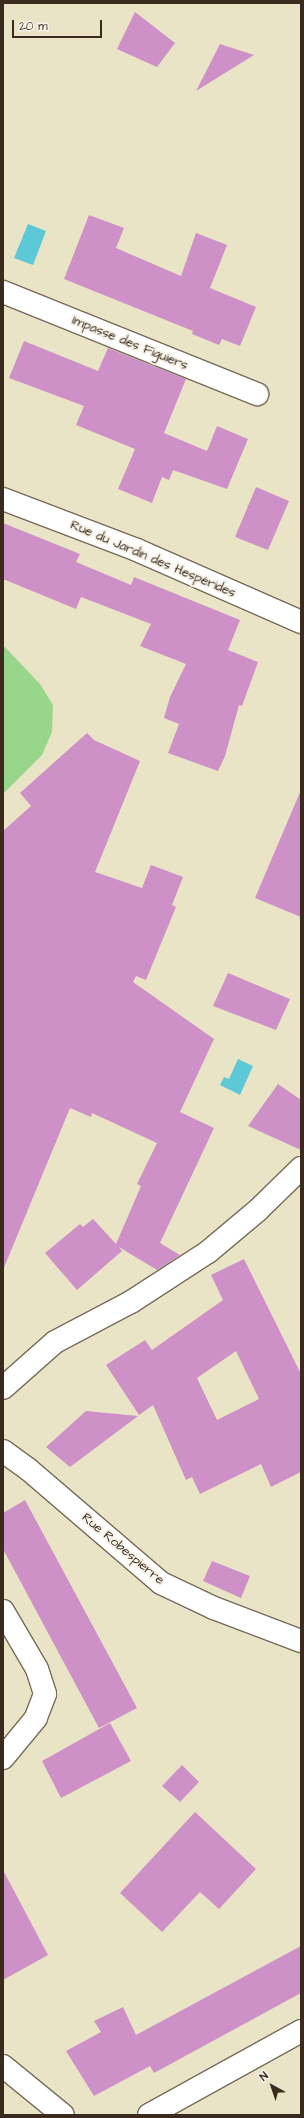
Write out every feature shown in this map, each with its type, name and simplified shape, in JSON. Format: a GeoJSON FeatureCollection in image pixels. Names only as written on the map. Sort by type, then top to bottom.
{"type":"FeatureCollection","features":[{"type":"Feature","properties":{"kind":"street","name":"Impasse des Figuiers"},"geometry":{"type":"LineString","coordinates":[[3,292],[257,394]]}},
{"type":"Feature","properties":{"kind":"street","name":"Rue du Jardin des Hespérides"},"geometry":{"type":"LineString","coordinates":[[3,499],[137,550],[301,622]]}},
{"type":"Feature","properties":{"kind":"street"},"geometry":{"type":"LineString","coordinates":[[3,1388],[55,1342],[131,1302],[208,1252],[258,1210],[301,1168]]}},
{"type":"Feature","properties":{"kind":"street","name":"Rue Robespierre"},"geometry":{"type":"LineString","coordinates":[[3,1451],[28,1469],[161,1583],[214,1608],[301,1641]]}},
{"type":"Feature","properties":{"kind":"street"},"geometry":{"type":"LineString","coordinates":[[3,1610],[37,1669],[45,1694],[36,1718],[3,1758]]}},
{"type":"Feature","properties":{"kind":"street"},"geometry":{"type":"LineString","coordinates":[[149,2115],[301,2031]]}},
{"type":"Feature","properties":{"kind":"street"},"geometry":{"type":"LineString","coordinates":[[3,2066],[64,2115]]}},
{"type":"Feature","properties":{"kind":"green space"},"geometry":{"type":"Polygon","coordinates":[[[3,645],[40,684],[53,705],[52,732],[42,755],[3,794],[3,645]]]}},
{"type":"Feature","properties":{"kind":"water"},"geometry":{"type":"Polygon","coordinates":[[[28,224],[46,231],[33,265],[14,258],[28,224]]]}},
{"type":"Feature","properties":{"kind":"water"},"geometry":{"type":"Polygon","coordinates":[[[238,1059],[253,1066],[240,1095],[220,1085],[224,1077],[229,1079],[238,1059]]]}},
{"type":"Feature","properties":{"kind":"building"},"geometry":{"type":"Polygon","coordinates":[[[135,12],[175,43],[157,67],[117,49],[135,12]]]}},
{"type":"Feature","properties":{"kind":"building"},"geometry":{"type":"Polygon","coordinates":[[[220,44],[254,55],[196,91],[220,44]]]}},
{"type":"Feature","properties":{"kind":"building"},"geometry":{"type":"Polygon","coordinates":[[[89,215],[124,228],[116,248],[181,276],[196,233],[227,245],[210,288],[256,307],[240,346],[222,339],[219,345],[192,334],[193,331],[64,279],[89,215]]]}},
{"type":"Feature","properties":{"kind":"building"},"geometry":{"type":"Polygon","coordinates":[[[24,341],[98,371],[108,348],[186,379],[164,433],[207,451],[217,426],[248,439],[227,489],[173,470],[169,480],[162,477],[152,503],[118,489],[135,449],[76,425],[84,406],[9,378],[24,341]]]}},
{"type":"Feature","properties":{"kind":"building"},"geometry":{"type":"Polygon","coordinates":[[[256,487],[289,501],[268,550],[235,537],[256,487]]]}},
{"type":"Feature","properties":{"kind":"building"},"geometry":{"type":"Polygon","coordinates":[[[3,523],[80,554],[76,562],[131,585],[134,577],[240,620],[228,650],[258,662],[242,706],[239,705],[225,756],[218,771],[168,753],[179,724],[164,718],[170,697],[186,664],[140,646],[151,624],[81,597],[76,609],[3,579],[3,523]]]}},
{"type":"Feature","properties":{"kind":"building"},"geometry":{"type":"Polygon","coordinates":[[[87,733],[94,740],[140,761],[95,872],[142,888],[151,865],[183,877],[172,905],[176,907],[146,980],[136,976],[133,982],[214,1039],[180,1112],[214,1128],[160,1243],[180,1255],[157,1270],[119,1247],[122,1251],[77,1290],[45,1253],[80,1224],[83,1227],[93,1219],[116,1244],[141,1186],[137,1184],[157,1143],[92,1113],[91,1117],[70,1108],[3,1270],[3,831],[31,806],[20,793],[87,733]]]}},
{"type":"Feature","properties":{"kind":"building"},"geometry":{"type":"Polygon","coordinates":[[[301,790],[301,917],[255,898],[301,790]]]}},
{"type":"Feature","properties":{"kind":"building"},"geometry":{"type":"Polygon","coordinates":[[[228,973],[290,999],[276,1030],[213,1006],[228,973]]]}},
{"type":"Feature","properties":{"kind":"building"},"geometry":{"type":"Polygon","coordinates":[[[278,1084],[301,1100],[301,1150],[248,1126],[278,1084]]]}},
{"type":"Feature","properties":{"kind":"building"},"geometry":{"type":"Polygon","coordinates":[[[244,1259],[301,1374],[301,1472],[271,1487],[261,1464],[200,1494],[192,1477],[186,1480],[153,1405],[139,1415],[106,1365],[145,1340],[152,1350],[223,1300],[211,1275],[244,1259]],[[236,1351],[197,1378],[217,1420],[259,1399],[236,1351]]]}},
{"type":"Feature","properties":{"kind":"building"},"geometry":{"type":"Polygon","coordinates":[[[86,1411],[138,1416],[70,1467],[46,1447],[86,1411]]]}},
{"type":"Feature","properties":{"kind":"building"},"geometry":{"type":"Polygon","coordinates":[[[25,1500],[137,1708],[99,1728],[3,1549],[3,1513],[25,1500]]]}},
{"type":"Feature","properties":{"kind":"building"},"geometry":{"type":"Polygon","coordinates":[[[212,1561],[250,1576],[241,1598],[203,1581],[212,1561]]]}},
{"type":"Feature","properties":{"kind":"building"},"geometry":{"type":"Polygon","coordinates":[[[110,1723],[131,1761],[61,1798],[42,1761],[110,1723]]]}},
{"type":"Feature","properties":{"kind":"building"},"geometry":{"type":"Polygon","coordinates":[[[182,1765],[199,1782],[180,1802],[162,1786],[182,1765]]]}},
{"type":"Feature","properties":{"kind":"building"},"geometry":{"type":"Polygon","coordinates":[[[195,1812],[256,1869],[219,1909],[200,1892],[162,1932],[120,1893],[195,1812]]]}},
{"type":"Feature","properties":{"kind":"building"},"geometry":{"type":"Polygon","coordinates":[[[3,1870],[48,1955],[3,1980],[3,1870]]]}},
{"type":"Feature","properties":{"kind":"building"},"geometry":{"type":"Polygon","coordinates":[[[301,1946],[301,1993],[154,2073],[150,2066],[94,2096],[66,2051],[101,2032],[94,2021],[123,2007],[136,2035],[301,1946]]]}}]}
